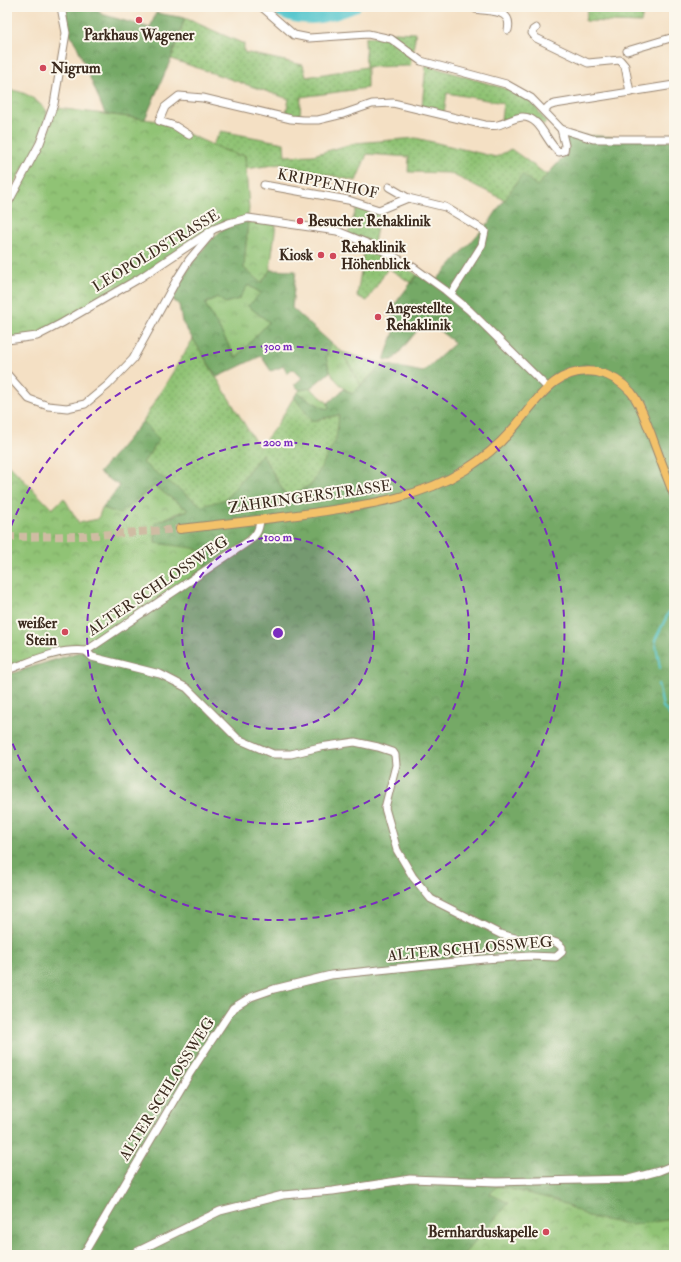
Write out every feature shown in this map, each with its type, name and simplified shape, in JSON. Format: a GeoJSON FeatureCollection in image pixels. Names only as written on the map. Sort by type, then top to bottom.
{"type":"FeatureCollection","features":[{"type":"Feature","properties":{"kind":"main road"},"geometry":{"type":"LineString","coordinates":[[547,387],[567,375],[589,372],[604,374],[624,385],[638,403],[674,494]]}},
{"type":"Feature","properties":{"kind":"main road","name":"ZÄHRINGERSTRASSE"},"geometry":{"type":"LineString","coordinates":[[180,530],[387,501],[414,494],[440,483],[477,462],[499,444],[518,424],[547,387]]}},
{"type":"Feature","properties":{"kind":"street"},"geometry":{"type":"LineString","coordinates":[[7,205],[40,143],[54,104],[66,33],[60,7]]}},
{"type":"Feature","properties":{"kind":"street"},"geometry":{"type":"LineString","coordinates":[[262,7],[294,35],[309,38],[368,34],[391,39],[421,61],[506,84],[531,98],[561,129],[593,139],[674,139]]}},
{"type":"Feature","properties":{"kind":"street"},"geometry":{"type":"LineString","coordinates":[[473,7],[476,9],[503,14],[508,18],[508,30]]}},
{"type":"Feature","properties":{"kind":"street"},"geometry":{"type":"LineString","coordinates":[[536,28],[532,33],[536,38],[576,59],[588,63],[617,59],[620,60],[625,66],[630,92]]}},
{"type":"Feature","properties":{"kind":"street"},"geometry":{"type":"LineString","coordinates":[[626,51],[674,37]]}},
{"type":"Feature","properties":{"kind":"street"},"geometry":{"type":"LineString","coordinates":[[544,111],[549,106],[555,104],[674,85]]}},
{"type":"Feature","properties":{"kind":"street"},"geometry":{"type":"LineString","coordinates":[[189,135],[175,126],[159,121],[165,107],[179,96],[186,95],[210,99],[297,119],[318,120],[343,114],[372,104],[393,103],[485,125],[498,125],[526,117],[536,122],[551,144],[560,152],[564,151],[565,145],[561,129]]}},
{"type":"Feature","properties":{"kind":"street","name":"KRIPPENHOF"},"geometry":{"type":"LineString","coordinates":[[264,185],[348,200],[379,210],[408,198]]}},
{"type":"Feature","properties":{"kind":"street","name":"KRIPPENHOF"},"geometry":{"type":"LineString","coordinates":[[389,187],[408,198],[445,207],[485,231],[482,245],[451,294]]}},
{"type":"Feature","properties":{"kind":"street","name":"LEOPOLDSTRASSE"},"geometry":{"type":"LineString","coordinates":[[7,340],[37,336],[140,278],[214,229],[228,223],[248,218],[337,231],[376,247],[413,267],[451,294],[469,310],[547,387]]}},
{"type":"Feature","properties":{"kind":"street"},"geometry":{"type":"LineString","coordinates":[[7,374],[29,399],[48,406],[67,408],[85,404],[108,385],[133,359],[189,260],[214,229]]}},
{"type":"Feature","properties":{"kind":"street","name":"ALTER SCHLOSSWEG"},"geometry":{"type":"LineString","coordinates":[[83,1255],[190,1073],[233,1008],[251,998],[274,989],[331,975],[484,959],[530,956],[556,957],[562,952],[562,947],[557,943],[527,941],[500,934],[431,899],[413,877],[397,850],[385,808],[396,765],[395,754],[393,752],[378,746],[355,742],[320,747],[291,754],[273,754],[238,739],[187,688],[160,674],[92,657],[86,651],[249,541],[256,535],[259,529],[260,520]]}},
{"type":"Feature","properties":{"kind":"street"},"geometry":{"type":"LineString","coordinates":[[7,670],[57,652],[73,650],[86,651]]}},
{"type":"Feature","properties":{"kind":"street"},"geometry":{"type":"LineString","coordinates":[[130,1255],[220,1211],[283,1194],[333,1191],[410,1179],[497,1182],[629,1178],[659,1171],[674,1165]]}},
{"type":"Feature","properties":{"kind":"green space"},"geometry":{"type":"Polygon","coordinates":[[[65,7],[97,7],[101,14],[150,28],[156,13],[185,18],[171,59],[145,119],[105,114],[77,46],[68,31],[65,7]]]}},
{"type":"Feature","properties":{"kind":"green space"},"geometry":{"type":"Polygon","coordinates":[[[588,7],[644,7],[641,23],[585,21],[588,7]]]}},
{"type":"Feature","properties":{"kind":"green space"},"geometry":{"type":"Polygon","coordinates":[[[185,18],[244,44],[244,52],[303,65],[306,77],[366,67],[365,38],[395,32],[416,33],[410,66],[367,67],[367,88],[301,97],[300,117],[286,113],[289,99],[171,59],[185,18]]]}},
{"type":"Feature","properties":{"kind":"green space"},"geometry":{"type":"Polygon","coordinates":[[[426,65],[513,91],[533,103],[546,122],[544,125],[530,115],[501,120],[503,103],[447,93],[444,113],[422,106],[426,65]]]}},
{"type":"Feature","properties":{"kind":"green space"},"geometry":{"type":"Polygon","coordinates":[[[7,90],[24,93],[47,111],[42,133],[32,155],[7,195],[7,90]]]}},
{"type":"Feature","properties":{"kind":"green space"},"geometry":{"type":"Polygon","coordinates":[[[57,108],[159,121],[226,151],[245,155],[249,208],[248,218],[229,223],[140,278],[37,336],[7,340],[7,211],[46,137],[57,108]]]}},
{"type":"Feature","properties":{"kind":"green space"},"geometry":{"type":"Polygon","coordinates":[[[221,131],[284,143],[285,156],[313,155],[355,143],[416,138],[496,157],[511,149],[547,175],[537,186],[522,174],[505,200],[449,173],[408,172],[409,157],[367,154],[356,181],[280,164],[246,169],[245,155],[238,155],[212,145],[221,131]]]}},
{"type":"Feature","properties":{"kind":"green space"},"geometry":{"type":"Polygon","coordinates":[[[566,134],[674,141],[674,1255],[7,1255],[7,675],[91,648],[155,543],[155,523],[188,510],[154,486],[120,514],[102,508],[120,486],[99,473],[143,421],[159,440],[143,463],[226,499],[262,454],[287,497],[312,484],[339,415],[312,421],[294,397],[297,393],[323,408],[329,409],[328,403],[344,389],[352,394],[383,364],[423,372],[455,343],[426,320],[393,360],[384,360],[398,321],[388,313],[417,275],[433,284],[490,221],[522,173],[537,186],[567,153],[566,134]]]}},
{"type":"Feature","properties":{"kind":"green space"},"geometry":{"type":"Polygon","coordinates":[[[357,207],[380,213],[374,243],[348,234],[357,207]]]}},
{"type":"Feature","properties":{"kind":"green space"},"geometry":{"type":"Polygon","coordinates":[[[248,222],[244,268],[261,283],[270,270],[296,271],[292,308],[331,343],[326,357],[330,372],[310,388],[300,390],[294,385],[302,378],[293,369],[287,374],[284,366],[271,371],[261,356],[217,377],[182,322],[179,305],[173,300],[189,267],[208,243],[229,223],[248,222]],[[248,285],[239,299],[225,303],[217,297],[205,304],[236,358],[269,322],[248,306],[261,293],[248,285]]]}},
{"type":"Feature","properties":{"kind":"green space"},"geometry":{"type":"Polygon","coordinates":[[[248,222],[276,224],[270,270],[261,283],[244,268],[248,222]]]}},
{"type":"Feature","properties":{"kind":"green space"},"geometry":{"type":"Polygon","coordinates":[[[371,247],[394,259],[417,275],[411,283],[388,268],[367,301],[357,296],[364,251],[371,247]]]}},
{"type":"Feature","properties":{"kind":"green space"},"geometry":{"type":"Polygon","coordinates":[[[248,285],[261,293],[249,306],[270,322],[236,358],[205,304],[217,297],[248,285]]]}},
{"type":"Feature","properties":{"kind":"green space"},"geometry":{"type":"Polygon","coordinates":[[[193,339],[259,448],[277,425],[294,397],[312,421],[339,415],[336,439],[312,484],[287,497],[262,454],[226,499],[202,506],[143,463],[159,440],[143,421],[193,339]]]}},
{"type":"Feature","properties":{"kind":"green space"},"geometry":{"type":"Polygon","coordinates":[[[331,343],[342,352],[361,385],[352,394],[343,388],[329,369],[326,358],[331,343]]]}},
{"type":"Feature","properties":{"kind":"green space"},"geometry":{"type":"Polygon","coordinates":[[[342,352],[383,364],[361,385],[342,352]]]}},
{"type":"Feature","properties":{"kind":"green space"},"geometry":{"type":"Polygon","coordinates":[[[310,388],[328,403],[329,409],[323,408],[297,393],[300,390],[310,388]]]}},
{"type":"Feature","properties":{"kind":"green space"},"geometry":{"type":"Polygon","coordinates":[[[7,463],[52,509],[64,498],[79,523],[98,519],[102,508],[120,514],[154,486],[188,510],[155,523],[155,543],[193,548],[209,554],[204,568],[90,647],[73,650],[7,670],[7,463]]]}},
{"type":"Feature","properties":{"kind":"green space"},"geometry":{"type":"Polygon","coordinates":[[[497,1186],[556,1200],[588,1216],[604,1220],[632,1225],[674,1219],[674,1255],[463,1255],[509,1203],[490,1194],[497,1186]]]}},
{"type":"Feature","properties":{"kind":"waterway"},"geometry":{"type":"LineString","coordinates":[[271,7],[282,13],[303,18],[333,15],[355,7]]}},
{"type":"Feature","properties":{"kind":"waterway"},"geometry":{"type":"LineString","coordinates":[[660,668],[655,640],[674,602]]}},
{"type":"Feature","properties":{"kind":"waterway"},"geometry":{"type":"LineString","coordinates":[[658,684],[663,707],[674,720]]}},
{"type":"Feature","properties":{"kind":"tunnel"},"geometry":{"type":"LineString","coordinates":[[7,537],[82,536],[180,529]]}},
{"type":"Feature","properties":{"kind":"place","name":"Parkhaus Wagener"},"geometry":{"type":"Point","coordinates":[139,20]}},
{"type":"Feature","properties":{"kind":"place","name":"Nigrum"},"geometry":{"type":"Point","coordinates":[43,68]}},
{"type":"Feature","properties":{"kind":"place","name":"Besucher Rehaklinik"},"geometry":{"type":"Point","coordinates":[300,221]}},
{"type":"Feature","properties":{"kind":"place","name":"Kiosk"},"geometry":{"type":"Point","coordinates":[321,255]}},
{"type":"Feature","properties":{"kind":"place","name":"Rehaklinik Höhenblick"},"geometry":{"type":"Point","coordinates":[333,256]}},
{"type":"Feature","properties":{"kind":"place","name":"Angestellte Rehaklinik"},"geometry":{"type":"Point","coordinates":[378,317]}},
{"type":"Feature","properties":{"kind":"place","name":"weißer Stein"},"geometry":{"type":"Point","coordinates":[65,632]}},
{"type":"Feature","properties":{"kind":"place","name":"Bernharduskapelle"},"geometry":{"type":"Point","coordinates":[546,1232]}}]}
